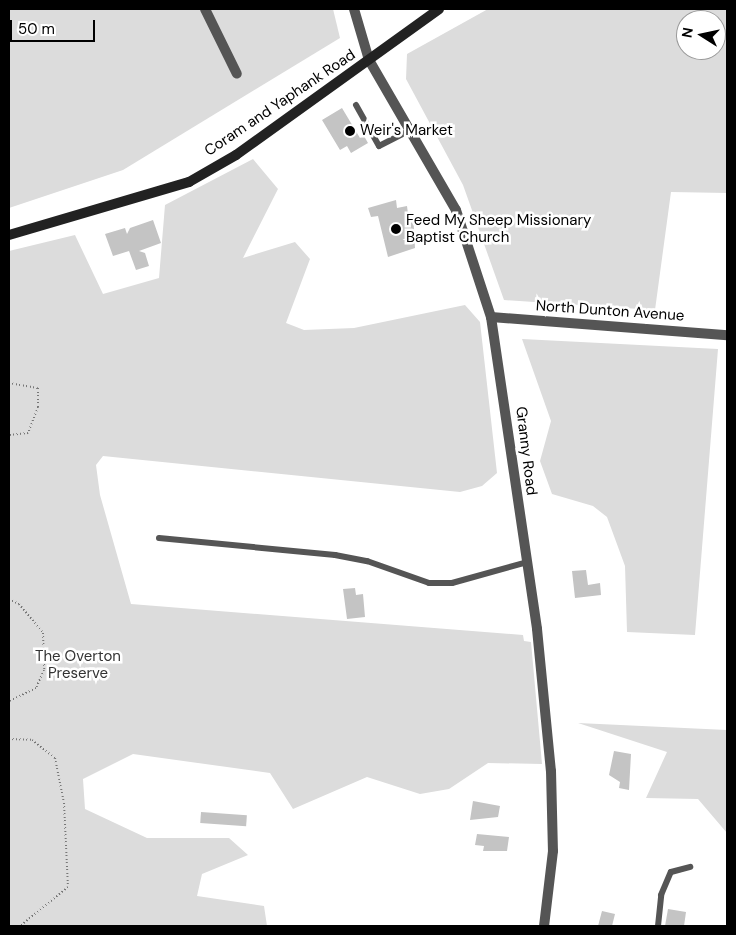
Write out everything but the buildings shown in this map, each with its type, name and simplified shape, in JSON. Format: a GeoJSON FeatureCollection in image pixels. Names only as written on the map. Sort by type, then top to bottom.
{"type":"FeatureCollection","features":[{"type":"Feature","properties":{"kind":"main road","name":"Coram and Yaphank Road"},"geometry":{"type":"LineString","coordinates":[[9,235],[189,182],[236,155],[439,9]]}},
{"type":"Feature","properties":{"kind":"street"},"geometry":{"type":"LineString","coordinates":[[205,9],[237,74]]}},
{"type":"Feature","properties":{"kind":"street","name":"Granny Road"},"geometry":{"type":"LineString","coordinates":[[354,9],[369,60],[456,210],[491,317],[527,562],[551,771],[553,851],[544,926]]}},
{"type":"Feature","properties":{"kind":"street","name":"North Dunton Avenue"},"geometry":{"type":"LineString","coordinates":[[491,317],[727,335]]}},
{"type":"Feature","properties":{"kind":"lane"},"geometry":{"type":"LineString","coordinates":[[356,105],[379,146],[409,131]]}},
{"type":"Feature","properties":{"kind":"lane"},"geometry":{"type":"LineString","coordinates":[[158,538],[336,555],[429,583],[452,583],[527,562]]}},
{"type":"Feature","properties":{"kind":"lane"},"geometry":{"type":"LineString","coordinates":[[658,926],[661,895],[670,872],[690,867]]}},
{"type":"Feature","properties":{"kind":"path"},"geometry":{"type":"LineString","coordinates":[[9,382],[38,388],[38,407],[28,433],[9,435]]}},
{"type":"Feature","properties":{"kind":"path"},"geometry":{"type":"LineString","coordinates":[[9,599],[19,604],[43,633],[44,670],[36,688],[9,702]]}},
{"type":"Feature","properties":{"kind":"path"},"geometry":{"type":"LineString","coordinates":[[9,739],[32,740],[55,758],[64,802],[68,887],[20,926]]}},
{"type":"Feature","properties":{"kind":"green space"},"geometry":{"type":"Polygon","coordinates":[[[9,9],[333,9],[340,38],[123,170],[9,208],[9,9]]]}},
{"type":"Feature","properties":{"kind":"green space"},"geometry":{"type":"Polygon","coordinates":[[[488,9],[727,9],[727,193],[671,192],[655,310],[504,300],[463,185],[406,79],[407,54],[488,9]]]}},
{"type":"Feature","properties":{"kind":"green space","name":"The Overton Preserve"},"geometry":{"type":"Polygon","coordinates":[[[253,159],[278,189],[243,258],[295,242],[310,259],[286,323],[304,330],[354,328],[465,305],[480,322],[497,473],[482,486],[460,492],[103,456],[96,465],[100,495],[131,604],[523,635],[524,641],[531,642],[542,764],[488,763],[449,789],[420,794],[367,777],[293,809],[270,773],[133,754],[83,779],[85,809],[147,838],[229,838],[248,855],[202,874],[197,896],[264,906],[267,926],[9,926],[9,251],[75,235],[103,294],[159,278],[165,205],[253,159]]]}},
{"type":"Feature","properties":{"kind":"green space"},"geometry":{"type":"Polygon","coordinates":[[[522,339],[718,349],[695,635],[627,632],[625,566],[607,517],[593,506],[552,494],[540,461],[551,421],[522,339]]]}},
{"type":"Feature","properties":{"kind":"green space"},"geometry":{"type":"Polygon","coordinates":[[[578,723],[727,730],[727,833],[698,799],[646,798],[667,752],[578,723]]]}},
{"type":"Feature","properties":{"kind":"place","name":"Weir's Market"},"geometry":{"type":"Point","coordinates":[350,131]}},
{"type":"Feature","properties":{"kind":"place","name":"Feed My Sheep Missionary Baptist Church"},"geometry":{"type":"Point","coordinates":[396,229]}}]}
